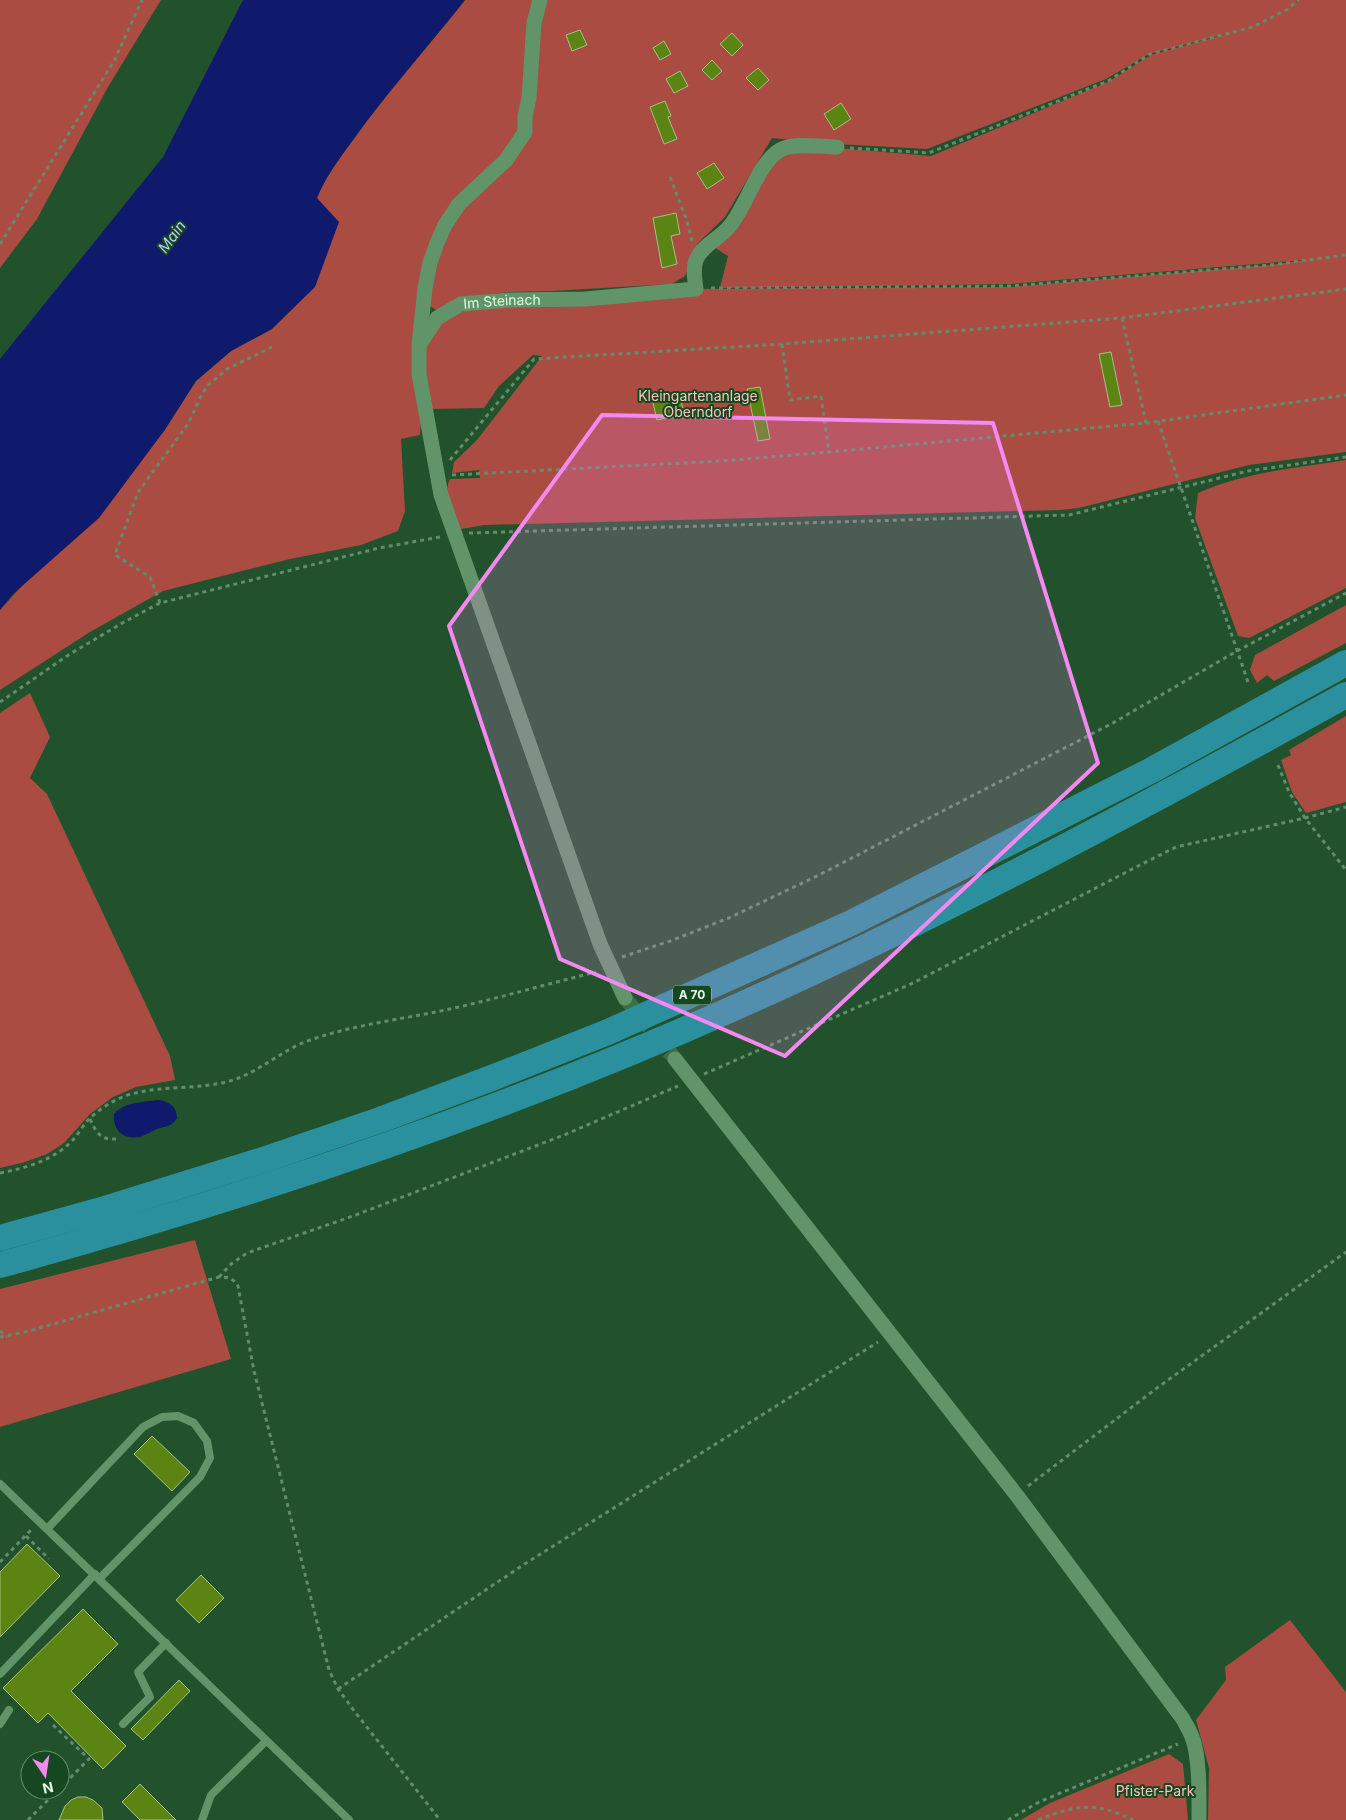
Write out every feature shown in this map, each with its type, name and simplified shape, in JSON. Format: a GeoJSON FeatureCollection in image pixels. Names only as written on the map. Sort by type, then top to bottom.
{"type":"FeatureCollection","features":[{"type":"Feature","properties":{"kind":"highway","name":"A 70"},"geometry":{"type":"LineString","coordinates":[[0,1238],[105,1209],[262,1160],[425,1103],[608,1032],[851,924],[1152,770],[1346,663]]}},
{"type":"Feature","properties":{"kind":"highway","name":"A 70"},"geometry":{"type":"LineString","coordinates":[[0,1266],[118,1233],[338,1163],[526,1094],[638,1050],[855,952],[972,894],[1164,794],[1346,695]]}},
{"type":"Feature","properties":{"kind":"street"},"geometry":{"type":"LineString","coordinates":[[540,0],[534,22],[525,132],[506,160],[459,204],[445,225],[430,263],[425,288],[419,345],[419,374],[441,495],[609,965],[625,998]]}},
{"type":"Feature","properties":{"kind":"street"},"geometry":{"type":"LineString","coordinates":[[696,289],[694,271],[697,258],[709,243],[730,226],[769,159],[781,149],[794,146],[837,147]]}},
{"type":"Feature","properties":{"kind":"street","name":"Im Steinach"},"geometry":{"type":"LineString","coordinates":[[419,345],[437,318],[461,304],[509,300],[585,299],[696,289]]}},
{"type":"Feature","properties":{"kind":"street"},"geometry":{"type":"LineString","coordinates":[[675,1059],[1018,1497],[1183,1719],[1193,1738],[1200,1792],[1199,1820]]}},
{"type":"Feature","properties":{"kind":"lane"},"geometry":{"type":"LineString","coordinates":[[0,1674],[97,1576],[200,1478],[210,1458],[206,1441],[194,1423],[178,1416],[162,1417],[143,1427],[48,1528]]}},
{"type":"Feature","properties":{"kind":"lane"},"geometry":{"type":"LineString","coordinates":[[0,1484],[48,1528],[349,1820]]}},
{"type":"Feature","properties":{"kind":"lane"},"geometry":{"type":"LineString","coordinates":[[123,1724],[150,1697],[138,1672],[166,1643]]}},
{"type":"Feature","properties":{"kind":"lane"},"geometry":{"type":"LineString","coordinates":[[0,1724],[9,1710]]}},
{"type":"Feature","properties":{"kind":"lane"},"geometry":{"type":"LineString","coordinates":[[202,1820],[211,1795],[266,1740]]}},
{"type":"Feature","properties":{"kind":"path"},"geometry":{"type":"LineString","coordinates":[[0,244],[114,61],[142,0]]}},
{"type":"Feature","properties":{"kind":"path"},"geometry":{"type":"LineString","coordinates":[[837,147],[930,153],[1108,81],[1150,54],[1253,27],[1288,8],[1298,0]]}},
{"type":"Feature","properties":{"kind":"path"},"geometry":{"type":"LineString","coordinates":[[670,177],[686,218],[697,258]]}},
{"type":"Feature","properties":{"kind":"path"},"geometry":{"type":"LineString","coordinates":[[696,289],[1011,286],[1270,265],[1346,255]]}},
{"type":"Feature","properties":{"kind":"path"},"geometry":{"type":"LineString","coordinates":[[437,476],[534,359],[782,344],[1122,318],[1346,289]]}},
{"type":"Feature","properties":{"kind":"path"},"geometry":{"type":"LineString","coordinates":[[1122,318],[1146,423]]}},
{"type":"Feature","properties":{"kind":"path"},"geometry":{"type":"LineString","coordinates":[[782,344],[790,400],[822,396],[829,452]]}},
{"type":"Feature","properties":{"kind":"path"},"geometry":{"type":"LineString","coordinates":[[160,603],[150,577],[115,555],[138,492],[188,424],[208,385],[227,369],[272,347]]}},
{"type":"Feature","properties":{"kind":"path"},"geometry":{"type":"LineString","coordinates":[[437,476],[712,462],[829,452],[1146,423],[1346,395]]}},
{"type":"Feature","properties":{"kind":"path"},"geometry":{"type":"LineString","coordinates":[[1158,421],[1249,685]]}},
{"type":"Feature","properties":{"kind":"path"},"geometry":{"type":"LineString","coordinates":[[0,702],[70,654],[140,612],[160,603],[380,548],[454,534],[483,531],[1068,515],[1248,471],[1346,457]]}},
{"type":"Feature","properties":{"kind":"path"},"geometry":{"type":"LineString","coordinates":[[0,1174],[41,1162],[57,1153],[72,1141],[90,1119],[112,1102],[138,1092],[153,1089],[215,1085],[234,1080],[299,1044],[322,1036],[448,1009],[609,965],[731,916],[820,875],[1111,724],[1237,651],[1346,593]]}},
{"type":"Feature","properties":{"kind":"path"},"geometry":{"type":"LineString","coordinates":[[1278,765],[1289,792],[1305,818],[1346,870]]}},
{"type":"Feature","properties":{"kind":"path"},"geometry":{"type":"LineString","coordinates":[[219,1277],[231,1264],[247,1253],[353,1216],[564,1135],[913,983],[1176,847],[1346,807]]}},
{"type":"Feature","properties":{"kind":"path"},"geometry":{"type":"LineString","coordinates":[[90,1119],[98,1134],[104,1139],[116,1139]]}},
{"type":"Feature","properties":{"kind":"path"},"geometry":{"type":"LineString","coordinates":[[1018,1497],[1030,1484],[1157,1388],[1346,1252]]}},
{"type":"Feature","properties":{"kind":"path"},"geometry":{"type":"LineString","coordinates":[[0,1338],[219,1277],[228,1277],[234,1281],[238,1286],[254,1371],[329,1670],[338,1689],[440,1820]]}},
{"type":"Feature","properties":{"kind":"path"},"geometry":{"type":"LineString","coordinates":[[0,1331],[7,1337]]}},
{"type":"Feature","properties":{"kind":"path"},"geometry":{"type":"LineString","coordinates":[[338,1689],[523,1565],[891,1335]]}},
{"type":"Feature","properties":{"kind":"path"},"geometry":{"type":"LineString","coordinates":[[1,1560],[40,1521]]}},
{"type":"Feature","properties":{"kind":"path"},"geometry":{"type":"LineString","coordinates":[[26,1536],[49,1559]]}},
{"type":"Feature","properties":{"kind":"path"},"geometry":{"type":"LineString","coordinates":[[53,1725],[89,1759],[70,1778]]}},
{"type":"Feature","properties":{"kind":"path"},"geometry":{"type":"LineString","coordinates":[[1008,1820],[1039,1802],[1193,1738]]}},
{"type":"Feature","properties":{"kind":"path"},"geometry":{"type":"LineString","coordinates":[[28,1820],[48,1800]]}},
{"type":"Feature","properties":{"kind":"path"},"geometry":{"type":"LineString","coordinates":[[1038,1820],[1065,1810],[1095,1806],[1133,1820]]}},
{"type":"Feature","properties":{"kind":"highlighted area"},"geometry":{"type":"Polygon","coordinates":[[[602,415],[993,423],[1098,763],[785,1056],[560,959],[449,626],[602,415]]]}},
{"type":"Feature","properties":{"kind":"green space"},"geometry":{"type":"Polygon","coordinates":[[[0,0],[161,0],[108,87],[37,219],[0,268],[0,0]]]}},
{"type":"Feature","properties":{"kind":"green space"},"geometry":{"type":"Polygon","coordinates":[[[465,0],[539,0],[525,131],[459,204],[430,263],[420,435],[401,439],[405,511],[398,531],[361,545],[290,559],[163,591],[90,632],[0,690],[0,610],[164,431],[196,381],[231,351],[272,329],[317,198],[329,175],[380,104],[465,0]]]}},
{"type":"Feature","properties":{"kind":"green space","name":"Kleingartenanlage Oberndorf"},"geometry":{"type":"Polygon","coordinates":[[[543,0],[1297,0],[1296,2],[1298,0],[1346,0],[1346,452],[1249,465],[1079,508],[1060,510],[484,525],[461,529],[448,498],[450,479],[480,478],[479,470],[452,473],[454,462],[477,440],[542,356],[533,355],[499,386],[484,408],[433,409],[426,405],[423,345],[440,324],[463,311],[696,289],[1011,287],[1270,265],[1305,260],[1010,284],[720,288],[728,256],[709,244],[781,149],[837,148],[931,156],[1108,82],[1151,55],[1230,33],[1149,54],[1106,79],[927,149],[772,138],[725,217],[698,243],[685,276],[672,284],[508,292],[468,297],[436,310],[427,304],[447,228],[520,146],[543,0]]]}},
{"type":"Feature","properties":{"kind":"green space"},"geometry":{"type":"Polygon","coordinates":[[[1346,460],[1346,588],[1249,638],[1238,636],[1195,518],[1198,493],[1252,475],[1346,460]]]}},
{"type":"Feature","properties":{"kind":"green space"},"geometry":{"type":"Polygon","coordinates":[[[1346,605],[1346,643],[1274,681],[1267,675],[1257,683],[1250,670],[1255,655],[1346,605]]]}},
{"type":"Feature","properties":{"kind":"green space"},"geometry":{"type":"Polygon","coordinates":[[[30,693],[50,737],[30,778],[47,794],[170,1056],[175,1080],[136,1087],[113,1097],[90,1114],[64,1143],[47,1154],[0,1168],[0,713],[30,693]]]}},
{"type":"Feature","properties":{"kind":"green space"},"geometry":{"type":"Polygon","coordinates":[[[1346,716],[1346,802],[1306,813],[1292,792],[1281,760],[1291,755],[1289,750],[1346,716]]]}},
{"type":"Feature","properties":{"kind":"green space"},"geometry":{"type":"Polygon","coordinates":[[[195,1240],[231,1359],[0,1427],[0,1289],[195,1240]]]}},
{"type":"Feature","properties":{"kind":"green space"},"geometry":{"type":"Polygon","coordinates":[[[1290,1620],[1346,1692],[1346,1820],[1208,1820],[1209,1768],[1196,1720],[1226,1680],[1225,1667],[1290,1620]]]}},
{"type":"Feature","properties":{"kind":"green space","name":"Pfister-Park"},"geometry":{"type":"Polygon","coordinates":[[[1169,1754],[1183,1764],[1188,1820],[1021,1820],[1050,1803],[1169,1754]]]}},
{"type":"Feature","properties":{"kind":"water","name":"Main"},"geometry":{"type":"Polygon","coordinates":[[[243,0],[465,0],[366,122],[324,182],[317,198],[339,222],[315,287],[272,329],[231,351],[196,381],[164,431],[99,518],[13,594],[0,610],[0,359],[163,157],[243,0]]]}},
{"type":"Feature","properties":{"kind":"water"},"geometry":{"type":"Polygon","coordinates":[[[158,1100],[169,1103],[176,1111],[177,1118],[171,1125],[133,1137],[124,1135],[117,1129],[114,1114],[118,1110],[134,1103],[158,1100]]]}},
{"type":"Feature","properties":{"kind":"building"},"geometry":{"type":"Polygon","coordinates":[[[580,30],[587,45],[572,51],[566,35],[580,30]]]}},
{"type":"Feature","properties":{"kind":"building"},"geometry":{"type":"Polygon","coordinates":[[[732,33],[743,45],[732,56],[720,44],[732,33]]]}},
{"type":"Feature","properties":{"kind":"building"},"geometry":{"type":"Polygon","coordinates":[[[664,41],[671,54],[660,60],[653,48],[664,41]]]}},
{"type":"Feature","properties":{"kind":"building"},"geometry":{"type":"Polygon","coordinates":[[[712,60],[722,71],[712,80],[702,70],[712,60]]]}},
{"type":"Feature","properties":{"kind":"building"},"geometry":{"type":"Polygon","coordinates":[[[758,68],[769,80],[758,90],[746,78],[758,68]]]}},
{"type":"Feature","properties":{"kind":"building"},"geometry":{"type":"Polygon","coordinates":[[[680,71],[688,86],[674,93],[666,79],[680,71]]]}},
{"type":"Feature","properties":{"kind":"building"},"geometry":{"type":"Polygon","coordinates":[[[665,101],[671,116],[668,117],[677,139],[664,144],[650,107],[665,101]]]}},
{"type":"Feature","properties":{"kind":"building"},"geometry":{"type":"Polygon","coordinates":[[[841,103],[851,119],[834,130],[824,114],[841,103]]]}},
{"type":"Feature","properties":{"kind":"building"},"geometry":{"type":"Polygon","coordinates":[[[714,163],[724,178],[707,189],[697,173],[714,163]]]}},
{"type":"Feature","properties":{"kind":"building"},"geometry":{"type":"Polygon","coordinates":[[[676,213],[680,234],[671,236],[677,264],[662,268],[653,218],[676,213]]]}},
{"type":"Feature","properties":{"kind":"building"},"geometry":{"type":"Polygon","coordinates":[[[1111,352],[1122,405],[1110,407],[1099,354],[1111,352]]]}},
{"type":"Feature","properties":{"kind":"building"},"geometry":{"type":"Polygon","coordinates":[[[760,387],[770,439],[758,441],[747,389],[760,387]]]}},
{"type":"Feature","properties":{"kind":"building"},"geometry":{"type":"Polygon","coordinates":[[[663,391],[665,399],[680,396],[684,414],[657,420],[651,394],[663,391]]]}},
{"type":"Feature","properties":{"kind":"building"},"geometry":{"type":"Polygon","coordinates":[[[152,1436],[190,1472],[172,1491],[134,1454],[152,1436]]]}},
{"type":"Feature","properties":{"kind":"building"},"geometry":{"type":"Polygon","coordinates":[[[27,1544],[60,1576],[0,1637],[0,1572],[27,1544]]]}},
{"type":"Feature","properties":{"kind":"building"},"geometry":{"type":"Polygon","coordinates":[[[201,1575],[224,1598],[199,1623],[176,1600],[201,1575]]]}},
{"type":"Feature","properties":{"kind":"building"},"geometry":{"type":"Polygon","coordinates":[[[83,1609],[118,1644],[71,1691],[126,1746],[103,1769],[48,1713],[38,1723],[3,1688],[83,1609]]]}},
{"type":"Feature","properties":{"kind":"building"},"geometry":{"type":"Polygon","coordinates":[[[179,1680],[190,1691],[143,1740],[131,1729],[179,1680]]]}},
{"type":"Feature","properties":{"kind":"building"},"geometry":{"type":"Polygon","coordinates":[[[140,1784],[176,1820],[140,1820],[122,1802],[140,1784]]]}},
{"type":"Feature","properties":{"kind":"building"},"geometry":{"type":"Polygon","coordinates":[[[78,1797],[86,1797],[93,1800],[102,1808],[103,1820],[59,1820],[65,1806],[71,1800],[78,1797]]]}},
{"type":"Feature","properties":{"kind":"tunnel"},"geometry":{"type":"LineString","coordinates":[[625,998],[675,1059]]}}]}
